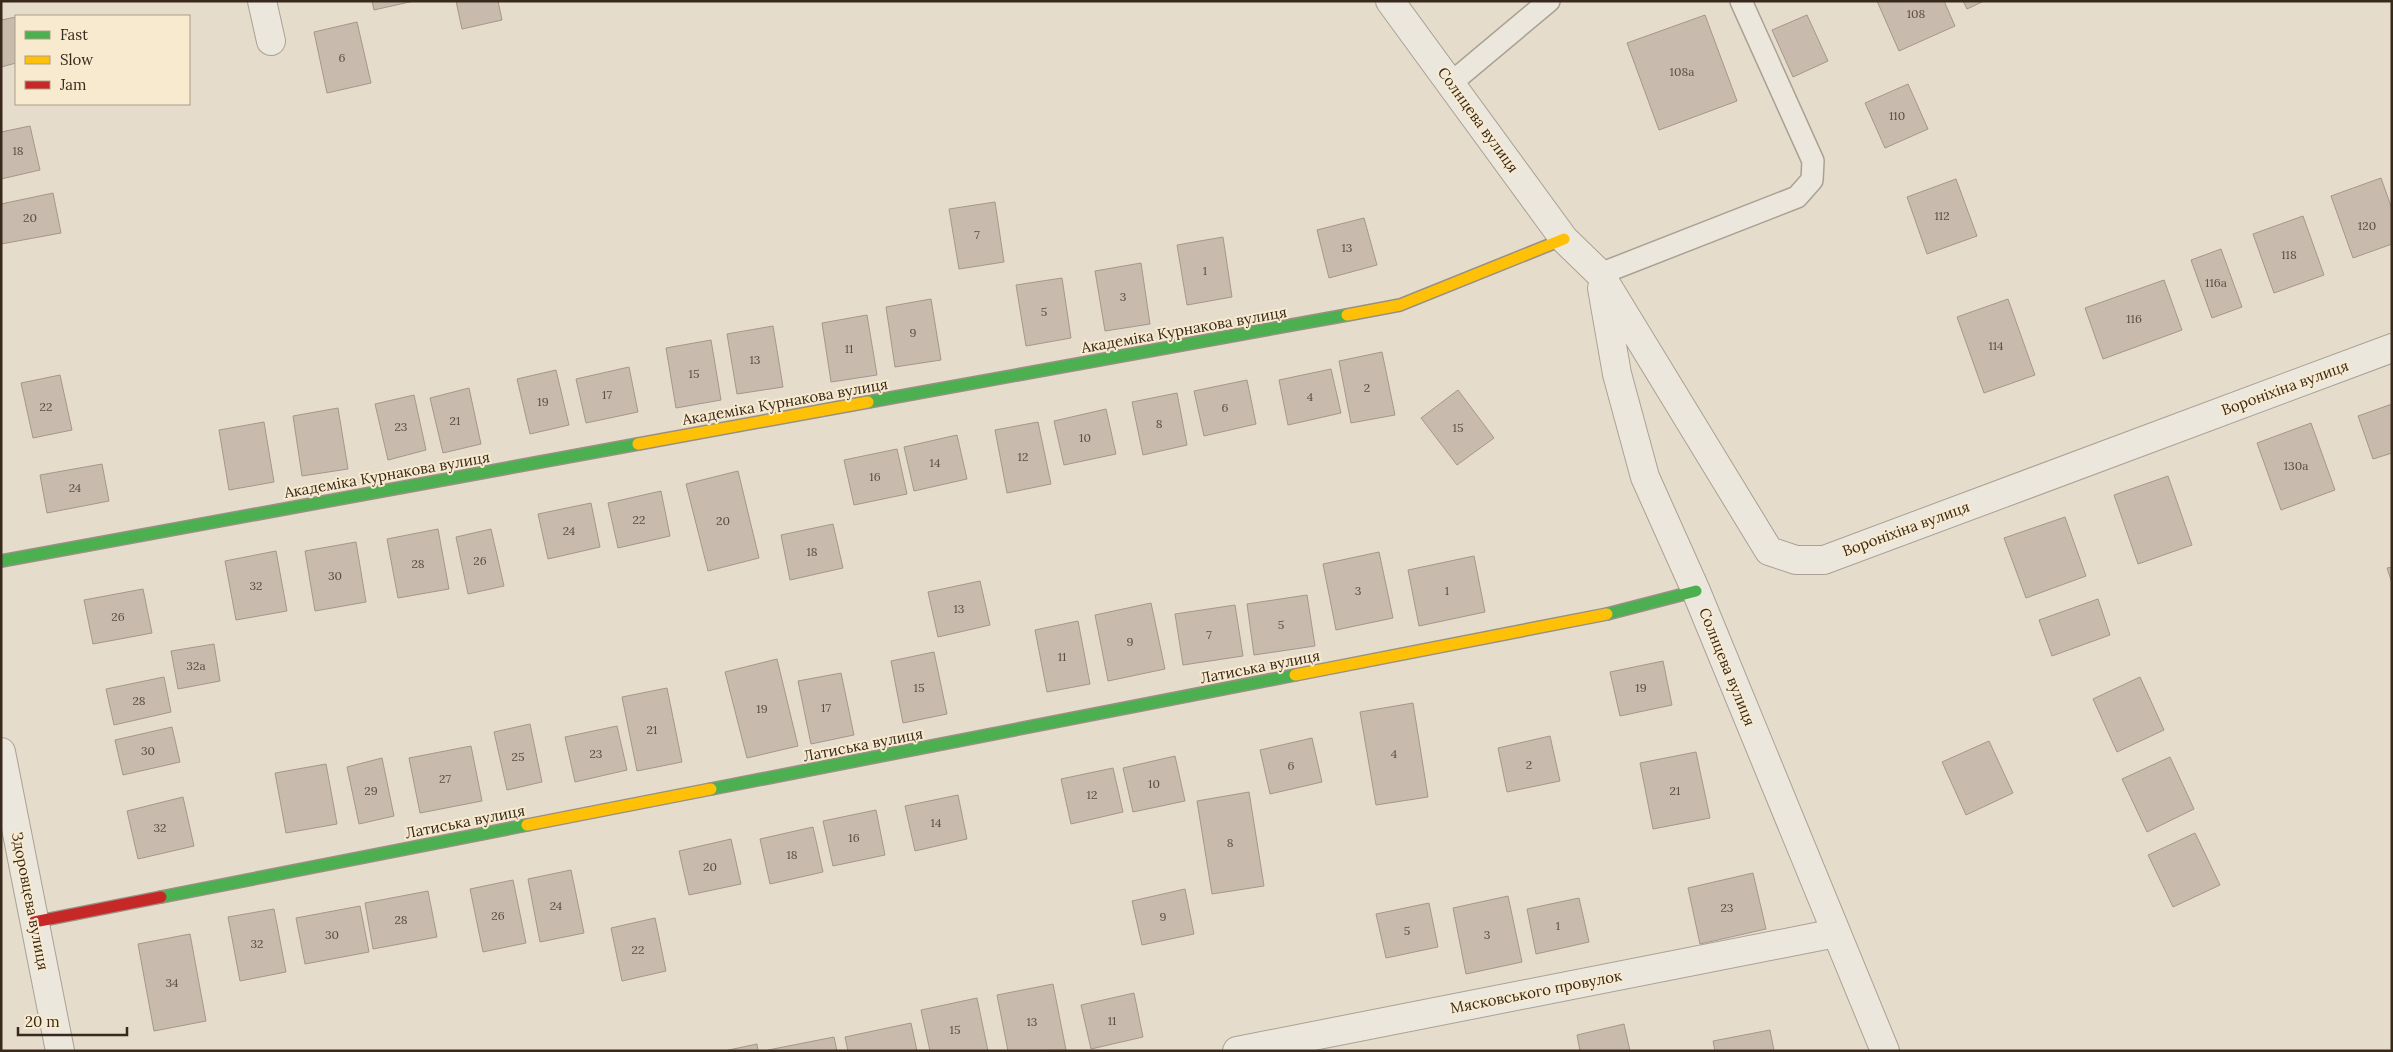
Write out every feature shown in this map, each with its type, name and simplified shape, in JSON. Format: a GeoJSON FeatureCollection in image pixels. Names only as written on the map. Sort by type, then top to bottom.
{"type":"FeatureCollection","features":[{"type":"Feature","properties":{"kind":"street"},"geometry":{"type":"LineString","coordinates":[[262,1],[271,41]]}},
{"type":"Feature","properties":{"kind":"street","name":"Солнцева вулиця"},"geometry":{"type":"LineString","coordinates":[[1390,1],[1564,239]]}},
{"type":"Feature","properties":{"kind":"street","name":"Вороніхіна вулиця"},"geometry":{"type":"LineString","coordinates":[[1564,239],[1600,274],[1769,551],[1796,560],[1824,560],[2392,348]]}},
{"type":"Feature","properties":{"kind":"street","name":"Академіка Курнакова вулиця"},"geometry":{"type":"LineString","coordinates":[[1,561],[1400,305],[1564,239]]}},
{"type":"Feature","properties":{"kind":"street","name":"Солнцева вулиця"},"geometry":{"type":"LineString","coordinates":[[1600,274],[1617,374],[1645,477],[1696,591],[1885,1051]]}},
{"type":"Feature","properties":{"kind":"street","name":"Латиська вулиця"},"geometry":{"type":"LineString","coordinates":[[34,922],[1612,613],[1696,591]]}},
{"type":"Feature","properties":{"kind":"street","name":"Здоровцева вулиця"},"geometry":{"type":"LineString","coordinates":[[1,752],[60,1051]]}},
{"type":"Feature","properties":{"kind":"street","name":"Мясковського провулок"},"geometry":{"type":"LineString","coordinates":[[1236,1051],[1836,933]]}},
{"type":"Feature","properties":{"kind":"lane"},"geometry":{"type":"LineString","coordinates":[[1451,83],[1549,1]]}},
{"type":"Feature","properties":{"kind":"lane"},"geometry":{"type":"LineString","coordinates":[[1600,274],[1798,197],[1812,180],[1813,161],[1741,1]]}},
{"type":"Feature","properties":{"kind":"building"},"geometry":{"type":"Polygon","coordinates":[[[372,1],[414,1],[374,10],[372,1]]]}},
{"type":"Feature","properties":{"kind":"building"},"geometry":{"type":"Polygon","coordinates":[[[456,1],[498,1],[502,20],[462,29],[456,1]]]}},
{"type":"Feature","properties":{"kind":"building"},"geometry":{"type":"Polygon","coordinates":[[[1877,1],[1944,1],[1955,26],[1899,51],[1877,1]]]}},
{"type":"Feature","properties":{"kind":"building"},"geometry":{"type":"Polygon","coordinates":[[[1963,1],[1984,1],[1967,9],[1963,1]]]}},
{"type":"Feature","properties":{"kind":"building"},"geometry":{"type":"Polygon","coordinates":[[[1705,15],[1737,101],[1659,130],[1627,43],[1705,15]]]}},
{"type":"Feature","properties":{"kind":"building"},"geometry":{"type":"Polygon","coordinates":[[[1807,15],[1828,61],[1793,77],[1772,30],[1807,15]]]}},
{"type":"Feature","properties":{"kind":"building"},"geometry":{"type":"Polygon","coordinates":[[[15,17],[15,63],[1,67],[1,20],[15,17]]]}},
{"type":"Feature","properties":{"kind":"building"},"geometry":{"type":"Polygon","coordinates":[[[357,22],[371,83],[327,93],[314,32],[357,22]]]}},
{"type":"Feature","properties":{"kind":"building"},"geometry":{"type":"Polygon","coordinates":[[[1908,84],[1928,129],[1885,148],[1865,103],[1908,84]]]}},
{"type":"Feature","properties":{"kind":"building"},"geometry":{"type":"Polygon","coordinates":[[[30,126],[40,170],[1,179],[1,132],[30,126]]]}},
{"type":"Feature","properties":{"kind":"building"},"geometry":{"type":"Polygon","coordinates":[[[2381,178],[2392,209],[2392,244],[2353,258],[2331,196],[2381,178]]]}},
{"type":"Feature","properties":{"kind":"building"},"geometry":{"type":"Polygon","coordinates":[[[1956,179],[1977,236],[1927,254],[1907,197],[1956,179]]]}},
{"type":"Feature","properties":{"kind":"building"},"geometry":{"type":"Polygon","coordinates":[[[53,193],[61,233],[1,244],[1,204],[53,193]]]}},
{"type":"Feature","properties":{"kind":"building"},"geometry":{"type":"Polygon","coordinates":[[[995,202],[1004,262],[959,269],[949,209],[995,202]]]}},
{"type":"Feature","properties":{"kind":"building"},"geometry":{"type":"Polygon","coordinates":[[[2303,216],[2324,275],[2274,293],[2253,234],[2303,216]]]}},
{"type":"Feature","properties":{"kind":"building"},"geometry":{"type":"Polygon","coordinates":[[[1364,218],[1377,265],[1329,278],[1317,230],[1364,218]]]}},
{"type":"Feature","properties":{"kind":"building"},"geometry":{"type":"Polygon","coordinates":[[[1223,237],[1232,297],[1187,305],[1177,245],[1223,237]]]}},
{"type":"Feature","properties":{"kind":"building"},"geometry":{"type":"Polygon","coordinates":[[[2221,249],[2242,307],[2212,318],[2191,260],[2221,249]]]}},
{"type":"Feature","properties":{"kind":"building"},"geometry":{"type":"Polygon","coordinates":[[[1141,263],[1150,324],[1105,331],[1095,271],[1141,263]]]}},
{"type":"Feature","properties":{"kind":"building"},"geometry":{"type":"Polygon","coordinates":[[[1062,278],[1071,338],[1026,346],[1016,285],[1062,278]]]}},
{"type":"Feature","properties":{"kind":"building"},"geometry":{"type":"Polygon","coordinates":[[[2164,280],[2182,330],[2103,359],[2085,308],[2164,280]]]}},
{"type":"Feature","properties":{"kind":"building"},"geometry":{"type":"Polygon","coordinates":[[[931,299],[941,360],[895,367],[886,307],[931,299]]]}},
{"type":"Feature","properties":{"kind":"building"},"geometry":{"type":"Polygon","coordinates":[[[2008,299],[2035,375],[1984,393],[1957,317],[2008,299]]]}},
{"type":"Feature","properties":{"kind":"building"},"geometry":{"type":"Polygon","coordinates":[[[867,315],[877,375],[831,382],[822,323],[867,315]]]}},
{"type":"Feature","properties":{"kind":"building"},"geometry":{"type":"Polygon","coordinates":[[[773,326],[783,387],[737,394],[727,334],[773,326]]]}},
{"type":"Feature","properties":{"kind":"building"},"geometry":{"type":"Polygon","coordinates":[[[711,340],[721,400],[676,408],[666,348],[711,340]]]}},
{"type":"Feature","properties":{"kind":"building"},"geometry":{"type":"Polygon","coordinates":[[[1382,352],[1395,415],[1351,423],[1339,361],[1382,352]]]}},
{"type":"Feature","properties":{"kind":"building"},"geometry":{"type":"Polygon","coordinates":[[[629,367],[638,412],[586,423],[576,379],[629,367]]]}},
{"type":"Feature","properties":{"kind":"building"},"geometry":{"type":"Polygon","coordinates":[[[1331,369],[1341,413],[1288,425],[1279,380],[1331,369]]]}},
{"type":"Feature","properties":{"kind":"building"},"geometry":{"type":"Polygon","coordinates":[[[556,370],[569,425],[530,434],[517,379],[556,370]]]}},
{"type":"Feature","properties":{"kind":"building"},"geometry":{"type":"Polygon","coordinates":[[[60,375],[72,430],[33,438],[21,383],[60,375]]]}},
{"type":"Feature","properties":{"kind":"building"},"geometry":{"type":"Polygon","coordinates":[[[1247,380],[1256,424],[1204,436],[1194,391],[1247,380]]]}},
{"type":"Feature","properties":{"kind":"building"},"geometry":{"type":"Polygon","coordinates":[[[469,388],[481,444],[443,453],[430,398],[469,388]]]}},
{"type":"Feature","properties":{"kind":"building"},"geometry":{"type":"Polygon","coordinates":[[[1458,390],[1494,438],[1457,465],[1421,418],[1458,390]]]}},
{"type":"Feature","properties":{"kind":"building"},"geometry":{"type":"Polygon","coordinates":[[[1177,393],[1187,445],[1143,455],[1132,402],[1177,393]]]}},
{"type":"Feature","properties":{"kind":"building"},"geometry":{"type":"Polygon","coordinates":[[[414,395],[426,450],[388,460],[375,404],[414,395]]]}},
{"type":"Feature","properties":{"kind":"building"},"geometry":{"type":"Polygon","coordinates":[[[2392,404],[2392,453],[2373,459],[2358,416],[2392,404]]]}},
{"type":"Feature","properties":{"kind":"building"},"geometry":{"type":"Polygon","coordinates":[[[338,408],[348,469],[302,476],[293,416],[338,408]]]}},
{"type":"Feature","properties":{"kind":"building"},"geometry":{"type":"Polygon","coordinates":[[[1106,409],[1116,454],[1064,465],[1054,421],[1106,409]]]}},
{"type":"Feature","properties":{"kind":"building"},"geometry":{"type":"Polygon","coordinates":[[[264,422],[274,482],[229,490],[219,430],[264,422]]]}},
{"type":"Feature","properties":{"kind":"building"},"geometry":{"type":"Polygon","coordinates":[[[1038,422],[1051,484],[1007,493],[995,430],[1038,422]]]}},
{"type":"Feature","properties":{"kind":"building"},"geometry":{"type":"Polygon","coordinates":[[[2311,423],[2335,490],[2281,510],[2257,443],[2311,423]]]}},
{"type":"Feature","properties":{"kind":"building"},"geometry":{"type":"Polygon","coordinates":[[[957,435],[967,479],[914,491],[904,447],[957,435]]]}},
{"type":"Feature","properties":{"kind":"building"},"geometry":{"type":"Polygon","coordinates":[[[897,449],[907,494],[854,505],[844,460],[897,449]]]}},
{"type":"Feature","properties":{"kind":"building"},"geometry":{"type":"Polygon","coordinates":[[[102,464],[109,501],[47,513],[40,475],[102,464]]]}},
{"type":"Feature","properties":{"kind":"building"},"geometry":{"type":"Polygon","coordinates":[[[738,471],[759,558],[708,571],[686,484],[738,471]]]}},
{"type":"Feature","properties":{"kind":"building"},"geometry":{"type":"Polygon","coordinates":[[[2168,476],[2192,545],[2138,564],[2114,495],[2168,476]]]}},
{"type":"Feature","properties":{"kind":"building"},"geometry":{"type":"Polygon","coordinates":[[[661,491],[670,536],[618,548],[608,503],[661,491]]]}},
{"type":"Feature","properties":{"kind":"building"},"geometry":{"type":"Polygon","coordinates":[[[591,503],[600,547],[548,559],[538,514],[591,503]]]}},
{"type":"Feature","properties":{"kind":"building"},"geometry":{"type":"Polygon","coordinates":[[[2065,517],[2086,576],[2026,598],[2004,538],[2065,517]]]}},
{"type":"Feature","properties":{"kind":"building"},"geometry":{"type":"Polygon","coordinates":[[[833,524],[843,568],[790,580],[781,535],[833,524]]]}},
{"type":"Feature","properties":{"kind":"building"},"geometry":{"type":"Polygon","coordinates":[[[438,529],[449,589],[398,598],[387,539],[438,529]]]}},
{"type":"Feature","properties":{"kind":"building"},"geometry":{"type":"Polygon","coordinates":[[[491,529],[504,586],[468,594],[456,537],[491,529]]]}},
{"type":"Feature","properties":{"kind":"building"},"geometry":{"type":"Polygon","coordinates":[[[356,542],[366,602],[315,611],[305,551],[356,542]]]}},
{"type":"Feature","properties":{"kind":"building"},"geometry":{"type":"Polygon","coordinates":[[[276,551],[287,611],[236,620],[225,561],[276,551]]]}},
{"type":"Feature","properties":{"kind":"building"},"geometry":{"type":"Polygon","coordinates":[[[1379,552],[1393,618],[1336,630],[1323,564],[1379,552]]]}},
{"type":"Feature","properties":{"kind":"building"},"geometry":{"type":"Polygon","coordinates":[[[1474,556],[1485,612],[1419,626],[1408,570],[1474,556]]]}},
{"type":"Feature","properties":{"kind":"building"},"geometry":{"type":"Polygon","coordinates":[[[2392,567],[2392,583],[2387,568],[2392,567]]]}},
{"type":"Feature","properties":{"kind":"building"},"geometry":{"type":"Polygon","coordinates":[[[980,581],[990,625],[938,637],[928,592],[980,581]]]}},
{"type":"Feature","properties":{"kind":"building"},"geometry":{"type":"Polygon","coordinates":[[[143,589],[152,633],[93,644],[84,600],[143,589]]]}},
{"type":"Feature","properties":{"kind":"building"},"geometry":{"type":"Polygon","coordinates":[[[1307,595],[1315,646],[1254,655],[1247,604],[1307,595]]]}},
{"type":"Feature","properties":{"kind":"building"},"geometry":{"type":"Polygon","coordinates":[[[2098,599],[2110,635],[2052,656],[2039,620],[2098,599]]]}},
{"type":"Feature","properties":{"kind":"building"},"geometry":{"type":"Polygon","coordinates":[[[1151,603],[1165,669],[1108,681],[1095,615],[1151,603]]]}},
{"type":"Feature","properties":{"kind":"building"},"geometry":{"type":"Polygon","coordinates":[[[1235,605],[1243,656],[1183,665],[1175,614],[1235,605]]]}},
{"type":"Feature","properties":{"kind":"building"},"geometry":{"type":"Polygon","coordinates":[[[1078,621],[1090,684],[1047,692],[1035,630],[1078,621]]]}},
{"type":"Feature","properties":{"kind":"building"},"geometry":{"type":"Polygon","coordinates":[[[214,644],[220,681],[178,689],[171,651],[214,644]]]}},
{"type":"Feature","properties":{"kind":"building"},"geometry":{"type":"Polygon","coordinates":[[[934,652],[947,714],[903,723],[891,661],[934,652]]]}},
{"type":"Feature","properties":{"kind":"building"},"geometry":{"type":"Polygon","coordinates":[[[777,659],[798,746],[747,758],[725,672],[777,659]]]}},
{"type":"Feature","properties":{"kind":"building"},"geometry":{"type":"Polygon","coordinates":[[[1663,661],[1672,705],[1620,716],[1610,672],[1663,661]]]}},
{"type":"Feature","properties":{"kind":"building"},"geometry":{"type":"Polygon","coordinates":[[[841,673],[854,735],[811,744],[798,681],[841,673]]]}},
{"type":"Feature","properties":{"kind":"building"},"geometry":{"type":"Polygon","coordinates":[[[164,677],[171,712],[114,725],[106,689],[164,677]]]}},
{"type":"Feature","properties":{"kind":"building"},"geometry":{"type":"Polygon","coordinates":[[[2140,677],[2164,730],[2117,752],[2093,699],[2140,677]]]}},
{"type":"Feature","properties":{"kind":"building"},"geometry":{"type":"Polygon","coordinates":[[[667,688],[682,762],[637,771],[622,697],[667,688]]]}},
{"type":"Feature","properties":{"kind":"building"},"geometry":{"type":"Polygon","coordinates":[[[1413,703],[1428,797],[1376,805],[1360,712],[1413,703]]]}},
{"type":"Feature","properties":{"kind":"building"},"geometry":{"type":"Polygon","coordinates":[[[530,724],[542,782],[507,790],[494,732],[530,724]]]}},
{"type":"Feature","properties":{"kind":"building"},"geometry":{"type":"Polygon","coordinates":[[[617,726],[627,770],[575,782],[565,737],[617,726]]]}},
{"type":"Feature","properties":{"kind":"building"},"geometry":{"type":"Polygon","coordinates":[[[172,727],[180,762],[123,775],[115,740],[172,727]]]}},
{"type":"Feature","properties":{"kind":"building"},"geometry":{"type":"Polygon","coordinates":[[[1550,736],[1560,781],[1507,792],[1498,748],[1550,736]]]}},
{"type":"Feature","properties":{"kind":"building"},"geometry":{"type":"Polygon","coordinates":[[[1312,738],[1322,782],[1270,794],[1260,750],[1312,738]]]}},
{"type":"Feature","properties":{"kind":"building"},"geometry":{"type":"Polygon","coordinates":[[[1989,741],[2013,793],[1966,815],[1942,762],[1989,741]]]}},
{"type":"Feature","properties":{"kind":"building"},"geometry":{"type":"Polygon","coordinates":[[[471,746],[482,801],[420,813],[409,758],[471,746]]]}},
{"type":"Feature","properties":{"kind":"building"},"geometry":{"type":"Polygon","coordinates":[[[1696,752],[1710,818],[1653,829],[1640,763],[1696,752]]]}},
{"type":"Feature","properties":{"kind":"building"},"geometry":{"type":"Polygon","coordinates":[[[1175,756],[1185,801],[1133,812],[1123,768],[1175,756]]]}},
{"type":"Feature","properties":{"kind":"building"},"geometry":{"type":"Polygon","coordinates":[[[2170,757],[2194,809],[2147,832],[2122,779],[2170,757]]]}},
{"type":"Feature","properties":{"kind":"building"},"geometry":{"type":"Polygon","coordinates":[[[382,758],[394,816],[359,824],[347,767],[382,758]]]}},
{"type":"Feature","properties":{"kind":"building"},"geometry":{"type":"Polygon","coordinates":[[[326,764],[337,824],[286,833],[275,773],[326,764]]]}},
{"type":"Feature","properties":{"kind":"building"},"geometry":{"type":"Polygon","coordinates":[[[1113,768],[1123,812],[1071,824],[1061,779],[1113,768]]]}},
{"type":"Feature","properties":{"kind":"building"},"geometry":{"type":"Polygon","coordinates":[[[1249,792],[1264,886],[1212,894],[1197,801],[1249,792]]]}},
{"type":"Feature","properties":{"kind":"building"},"geometry":{"type":"Polygon","coordinates":[[[958,795],[967,839],[915,851],[905,806],[958,795]]]}},
{"type":"Feature","properties":{"kind":"building"},"geometry":{"type":"Polygon","coordinates":[[[183,797],[194,846],[138,859],[127,811],[183,797]]]}},
{"type":"Feature","properties":{"kind":"building"},"geometry":{"type":"Polygon","coordinates":[[[876,810],[885,855],[833,866],[823,821],[876,810]]]}},
{"type":"Feature","properties":{"kind":"building"},"geometry":{"type":"Polygon","coordinates":[[[813,827],[823,872],[770,884],[760,839],[813,827]]]}},
{"type":"Feature","properties":{"kind":"building"},"geometry":{"type":"Polygon","coordinates":[[[2195,833],[2220,885],[2173,907],[2148,855],[2195,833]]]}},
{"type":"Feature","properties":{"kind":"building"},"geometry":{"type":"Polygon","coordinates":[[[731,839],[741,884],[689,895],[679,851],[731,839]]]}},
{"type":"Feature","properties":{"kind":"building"},"geometry":{"type":"Polygon","coordinates":[[[571,870],[584,933],[540,942],[528,879],[571,870]]]}},
{"type":"Feature","properties":{"kind":"building"},"geometry":{"type":"Polygon","coordinates":[[[1753,873],[1766,929],[1700,944],[1688,888],[1753,873]]]}},
{"type":"Feature","properties":{"kind":"building"},"geometry":{"type":"Polygon","coordinates":[[[513,880],[526,943],[483,952],[470,889],[513,880]]]}},
{"type":"Feature","properties":{"kind":"building"},"geometry":{"type":"Polygon","coordinates":[[[1185,889],[1194,934],[1142,945],[1132,901],[1185,889]]]}},
{"type":"Feature","properties":{"kind":"building"},"geometry":{"type":"Polygon","coordinates":[[[428,891],[437,937],[373,949],[365,903],[428,891]]]}},
{"type":"Feature","properties":{"kind":"building"},"geometry":{"type":"Polygon","coordinates":[[[1508,896],[1522,962],[1466,974],[1453,908],[1508,896]]]}},
{"type":"Feature","properties":{"kind":"building"},"geometry":{"type":"Polygon","coordinates":[[[1579,898],[1589,942],[1536,954],[1527,909],[1579,898]]]}},
{"type":"Feature","properties":{"kind":"building"},"geometry":{"type":"Polygon","coordinates":[[[1429,903],[1438,947],[1386,958],[1376,914],[1429,903]]]}},
{"type":"Feature","properties":{"kind":"building"},"geometry":{"type":"Polygon","coordinates":[[[360,906],[369,952],[305,964],[296,918],[360,906]]]}},
{"type":"Feature","properties":{"kind":"building"},"geometry":{"type":"Polygon","coordinates":[[[274,909],[286,972],[240,981],[228,917],[274,909]]]}},
{"type":"Feature","properties":{"kind":"building"},"geometry":{"type":"Polygon","coordinates":[[[655,918],[666,971],[622,981],[611,928],[655,918]]]}},
{"type":"Feature","properties":{"kind":"building"},"geometry":{"type":"Polygon","coordinates":[[[190,934],[206,1021],[154,1031],[138,944],[190,934]]]}},
{"type":"Feature","properties":{"kind":"building"},"geometry":{"type":"Polygon","coordinates":[[[1053,984],[1066,1050],[1008,1051],[997,995],[1053,984]]]}},
{"type":"Feature","properties":{"kind":"building"},"geometry":{"type":"Polygon","coordinates":[[[1134,993],[1143,1037],[1091,1049],[1081,1005],[1134,993]]]}},
{"type":"Feature","properties":{"kind":"building"},"geometry":{"type":"Polygon","coordinates":[[[977,998],[988,1051],[930,1051],[921,1010],[977,998]]]}},
{"type":"Feature","properties":{"kind":"building"},"geometry":{"type":"Polygon","coordinates":[[[911,1023],[917,1051],[848,1051],[845,1037],[911,1023]]]}},
{"type":"Feature","properties":{"kind":"building"},"geometry":{"type":"Polygon","coordinates":[[[1624,1024],[1630,1051],[1580,1051],[1577,1035],[1624,1024]]]}},
{"type":"Feature","properties":{"kind":"building"},"geometry":{"type":"Polygon","coordinates":[[[1770,1030],[1774,1051],[1715,1051],[1713,1041],[1770,1030]]]}},
{"type":"Feature","properties":{"kind":"building"},"geometry":{"type":"Polygon","coordinates":[[[834,1037],[837,1051],[768,1051],[768,1050],[834,1037]]]}},
{"type":"Feature","properties":{"kind":"building"},"geometry":{"type":"Polygon","coordinates":[[[757,1044],[758,1051],[724,1051],[757,1044]]]}},
{"type":"Feature","properties":{"kind":"traffic: fast"},"geometry":{"type":"LineString","coordinates":[[868,402],[1347,315]]}},
{"type":"Feature","properties":{"kind":"traffic: fast"},"geometry":{"type":"LineString","coordinates":[[1,561],[638,444]]}},
{"type":"Feature","properties":{"kind":"traffic: fast"},"geometry":{"type":"LineString","coordinates":[[1607,614],[1696,591]]}},
{"type":"Feature","properties":{"kind":"traffic: fast"},"geometry":{"type":"LineString","coordinates":[[711,789],[1295,675]]}},
{"type":"Feature","properties":{"kind":"traffic: fast"},"geometry":{"type":"LineString","coordinates":[[161,897],[527,825]]}},
{"type":"Feature","properties":{"kind":"traffic: slow"},"geometry":{"type":"LineString","coordinates":[[1347,315],[1400,305],[1564,239]]}},
{"type":"Feature","properties":{"kind":"traffic: slow"},"geometry":{"type":"LineString","coordinates":[[638,444],[868,402]]}},
{"type":"Feature","properties":{"kind":"traffic: slow"},"geometry":{"type":"LineString","coordinates":[[1295,675],[1607,614]]}},
{"type":"Feature","properties":{"kind":"traffic: slow"},"geometry":{"type":"LineString","coordinates":[[527,825],[711,789]]}},
{"type":"Feature","properties":{"kind":"traffic: jam"},"geometry":{"type":"LineString","coordinates":[[34,922],[161,897]]}}]}
